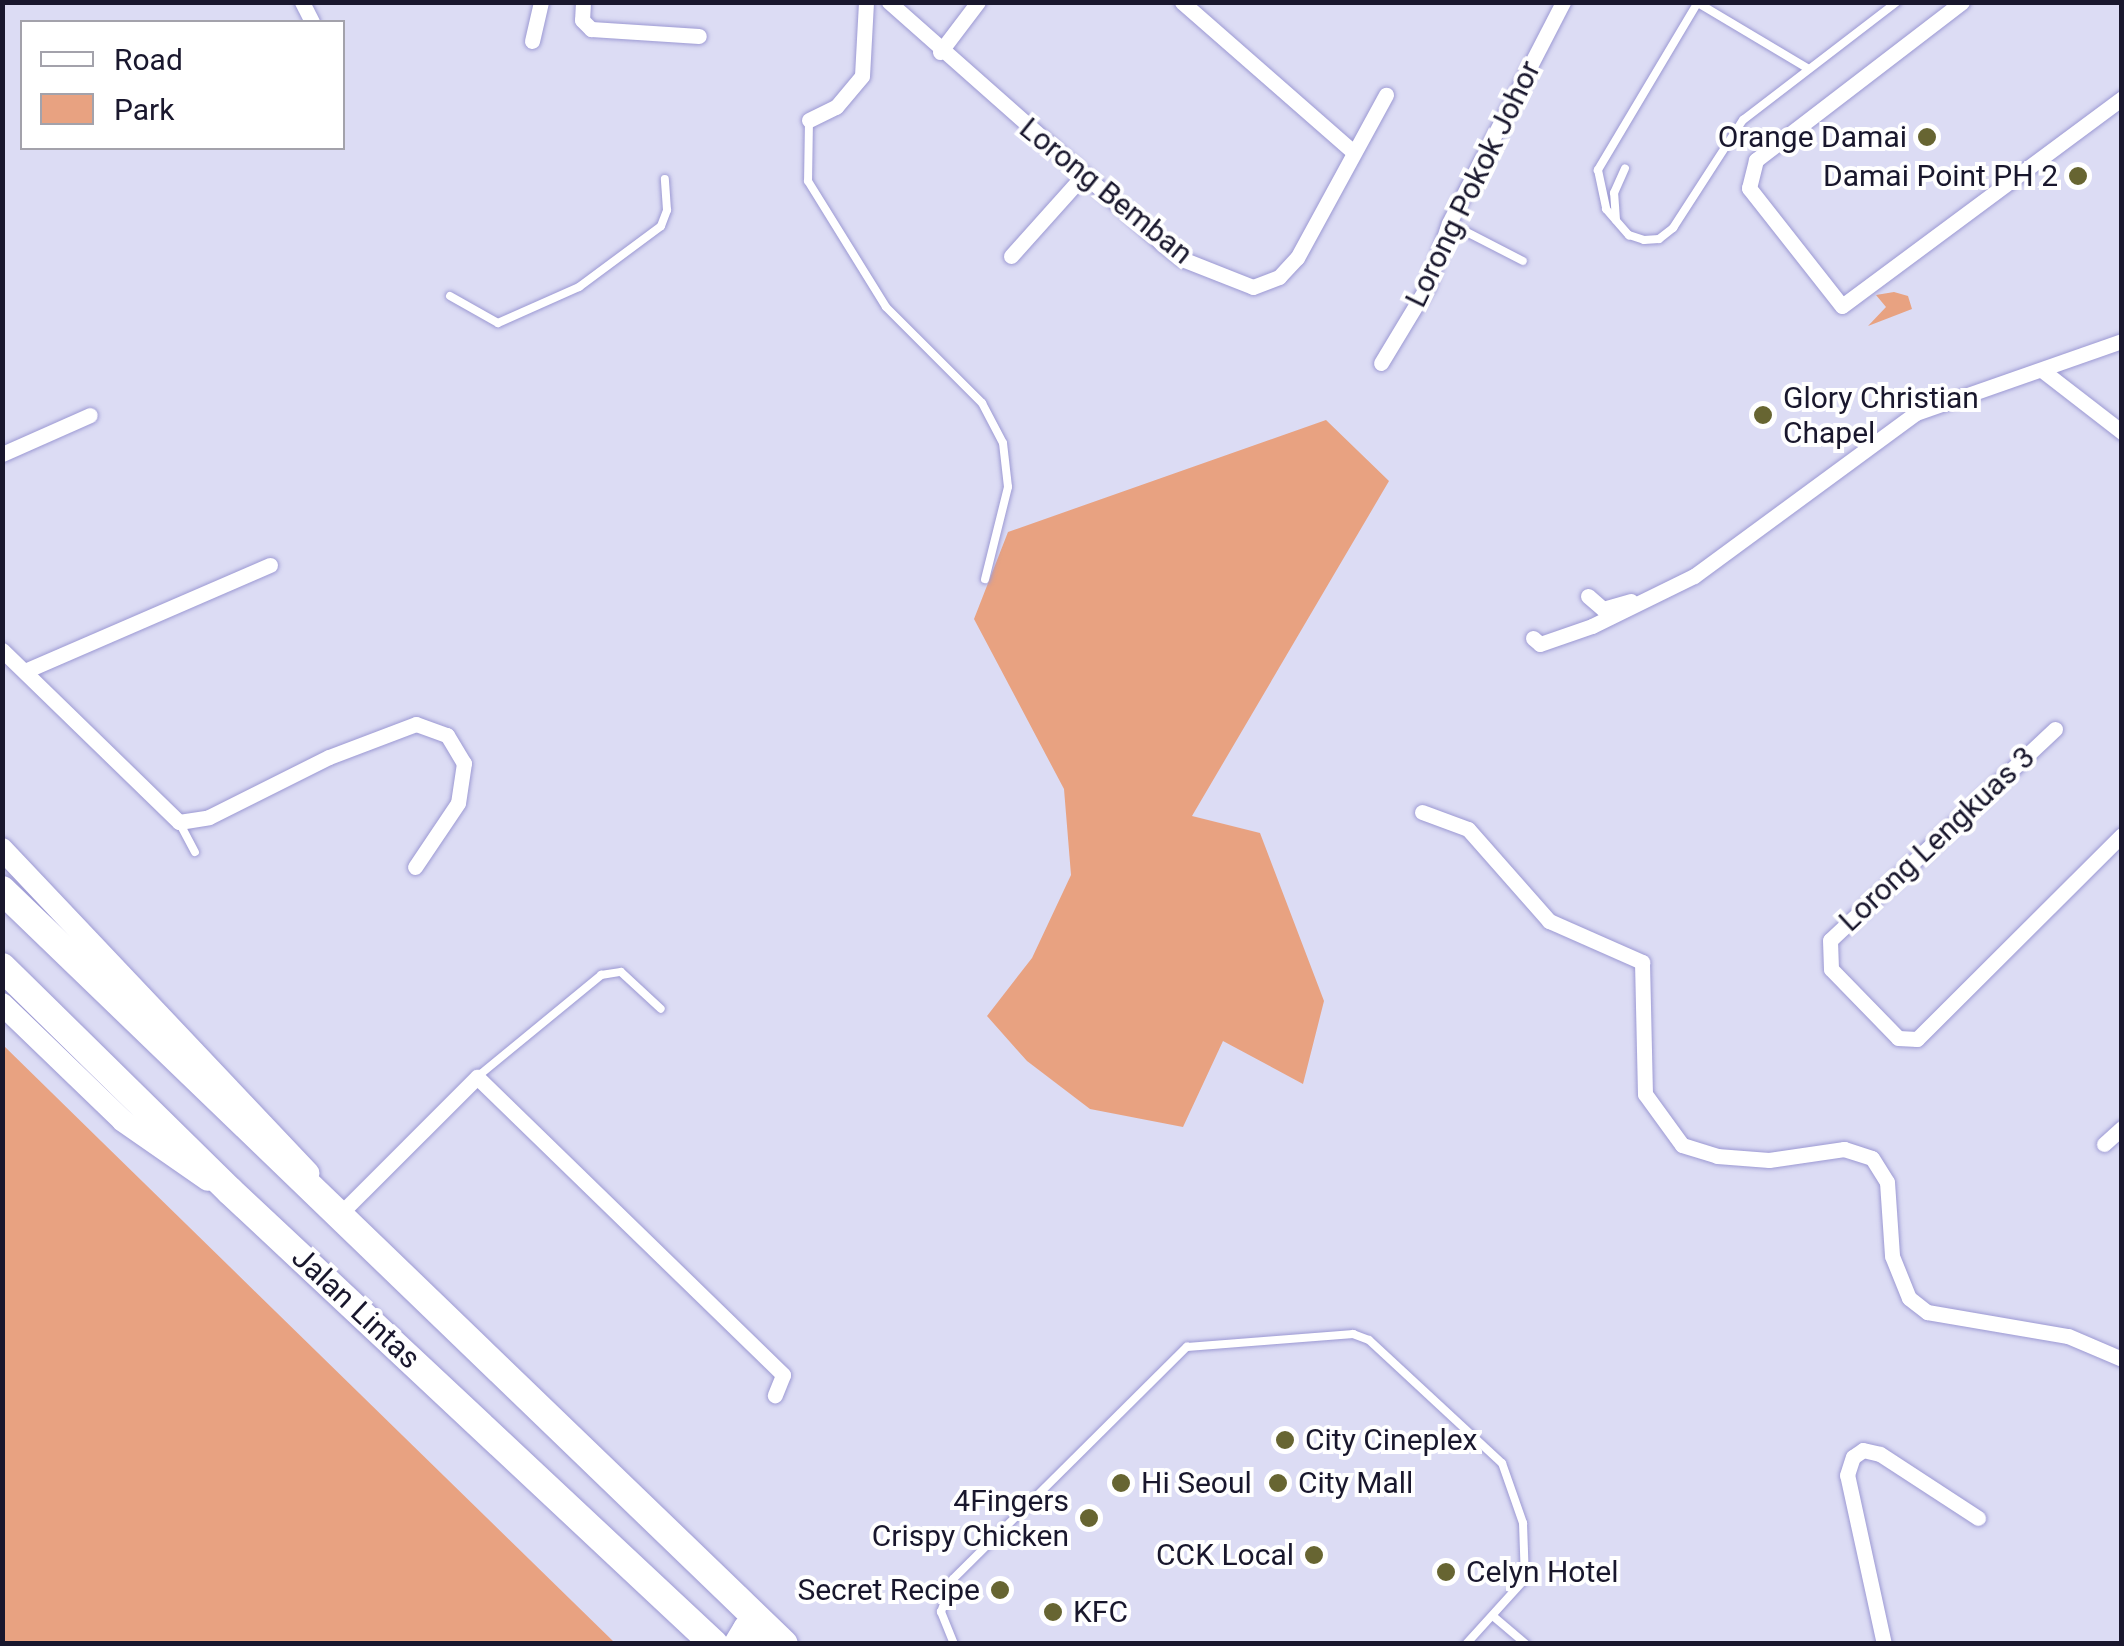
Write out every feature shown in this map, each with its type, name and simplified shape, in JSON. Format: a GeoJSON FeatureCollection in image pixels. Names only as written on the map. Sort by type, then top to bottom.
{"type":"FeatureCollection","features":[{"type":"Feature","properties":{"kind":"highway","name":"Jalan Lintas"},"geometry":{"type":"LineString","coordinates":[[2,890],[774,1635]]}},
{"type":"Feature","properties":{"kind":"highway","name":"Jalan Lintas"},"geometry":{"type":"LineString","coordinates":[[2,968],[230,1191],[714,1644]]}},
{"type":"Feature","properties":{"kind":"highway"},"geometry":{"type":"LineString","coordinates":[[738,1644],[747,1629],[774,1635]]}},
{"type":"Feature","properties":{"kind":"main road","name":"Jalan Lintas"},"geometry":{"type":"LineString","coordinates":[[2,848],[299,1158],[334,1213]]}},
{"type":"Feature","properties":{"kind":"main road"},"geometry":{"type":"LineString","coordinates":[[2,1004],[123,1121],[230,1191]]}},
{"type":"Feature","properties":{"kind":"street"},"geometry":{"type":"LineString","coordinates":[[532,41],[541,2]]}},
{"type":"Feature","properties":{"kind":"street"},"geometry":{"type":"LineString","coordinates":[[583,2],[582,20],[591,29],[700,36]]}},
{"type":"Feature","properties":{"kind":"street"},"geometry":{"type":"LineString","coordinates":[[809,120],[836,107],[862,76],[866,2]]}},
{"type":"Feature","properties":{"kind":"street","name":"Lorong Bemban"},"geometry":{"type":"LineString","coordinates":[[889,2],[1082,177],[1182,259],[1254,287],[1279,277],[1297,258],[1352,151]]}},
{"type":"Feature","properties":{"kind":"street"},"geometry":{"type":"LineString","coordinates":[[940,52],[978,2]]}},
{"type":"Feature","properties":{"kind":"street"},"geometry":{"type":"LineString","coordinates":[[1182,2],[1352,151],[1386,94]]}},
{"type":"Feature","properties":{"kind":"street","name":"Lorong Pokok Johor"},"geometry":{"type":"LineString","coordinates":[[1381,363],[1428,285],[1449,223],[1563,2]]}},
{"type":"Feature","properties":{"kind":"street"},"geometry":{"type":"LineString","coordinates":[[1962,2],[1756,160],[1749,188],[1842,306],[2122,98]]}},
{"type":"Feature","properties":{"kind":"street"},"geometry":{"type":"LineString","coordinates":[[1011,256],[1082,177]]}},
{"type":"Feature","properties":{"kind":"street"},"geometry":{"type":"LineString","coordinates":[[1533,638],[1540,644],[1694,576],[1916,413],[2122,341]]}},
{"type":"Feature","properties":{"kind":"street"},"geometry":{"type":"LineString","coordinates":[[2043,371],[2122,432]]}},
{"type":"Feature","properties":{"kind":"street"},"geometry":{"type":"LineString","coordinates":[[2,454],[90,415]]}},
{"type":"Feature","properties":{"kind":"street"},"geometry":{"type":"LineString","coordinates":[[24,671],[270,565]]}},
{"type":"Feature","properties":{"kind":"street"},"geometry":{"type":"LineString","coordinates":[[1588,596],[1603,609],[1640,602]]}},
{"type":"Feature","properties":{"kind":"street"},"geometry":{"type":"LineString","coordinates":[[2,650],[179,822],[209,817],[329,758],[416,724],[447,735],[464,763],[458,803],[415,867]]}},
{"type":"Feature","properties":{"kind":"street","name":"Lorong Lengkuas 3"},"geometry":{"type":"LineString","coordinates":[[2055,729],[1830,940],[1831,969],[1898,1038],[1917,1038],[2122,835]]}},
{"type":"Feature","properties":{"kind":"street"},"geometry":{"type":"LineString","coordinates":[[1422,812],[1468,830],[1549,922],[1642,962],[1645,1094],[1682,1145],[1751,1159],[1844,1149],[1872,1158],[1887,1182],[1892,1256],[1909,1298],[1927,1312],[2068,1336],[2122,1360]]}},
{"type":"Feature","properties":{"kind":"street"},"geometry":{"type":"LineString","coordinates":[[334,1213],[477,1077],[783,1374],[775,1395]]}},
{"type":"Feature","properties":{"kind":"street"},"geometry":{"type":"LineString","coordinates":[[2104,1144],[2122,1128]]}},
{"type":"Feature","properties":{"kind":"street"},"geometry":{"type":"LineString","coordinates":[[1884,1644],[1847,1475],[1853,1457],[1863,1450],[1880,1454],[1978,1518]]}},
{"type":"Feature","properties":{"kind":"lane"},"geometry":{"type":"LineString","coordinates":[[1807,68],[1698,3],[1598,170],[1598,188],[1617,224],[1644,240],[1659,239],[1674,228],[1742,120],[1897,2]]}},
{"type":"Feature","properties":{"kind":"lane"},"geometry":{"type":"LineString","coordinates":[[809,120],[808,180],[886,307],[982,403],[1002,443],[1008,486],[985,579]]}},
{"type":"Feature","properties":{"kind":"lane"},"geometry":{"type":"LineString","coordinates":[[1617,224],[1614,193],[1626,168]]}},
{"type":"Feature","properties":{"kind":"lane"},"geometry":{"type":"LineString","coordinates":[[450,296],[498,322],[579,288],[661,226],[668,210],[665,178]]}},
{"type":"Feature","properties":{"kind":"lane"},"geometry":{"type":"LineString","coordinates":[[1449,223],[1523,261]]}},
{"type":"Feature","properties":{"kind":"lane"},"geometry":{"type":"LineString","coordinates":[[179,822],[194,852]]}},
{"type":"Feature","properties":{"kind":"lane"},"geometry":{"type":"LineString","coordinates":[[477,1077],[601,975],[621,972],[661,1009]]}},
{"type":"Feature","properties":{"kind":"lane"},"geometry":{"type":"LineString","coordinates":[[954,1644],[941,1612],[953,1579],[1159,1372],[1202,1341],[1352,1334],[1369,1340],[1502,1463],[1528,1555],[1525,1579],[1466,1644]]}},
{"type":"Feature","properties":{"kind":"lane"},"geometry":{"type":"LineString","coordinates":[[1494,1616],[1526,1644]]}},
{"type":"Feature","properties":{"kind":"green space"},"geometry":{"type":"Polygon","coordinates":[[[1894,292],[1908,296],[1912,309],[1868,326],[1886,307],[1876,295],[1894,292]]]}},
{"type":"Feature","properties":{"kind":"green space"},"geometry":{"type":"Polygon","coordinates":[[[1326,420],[1389,481],[1192,816],[1260,833],[1324,1001],[1303,1084],[1223,1041],[1183,1127],[1090,1109],[1027,1061],[987,1016],[1032,958],[1071,875],[1064,789],[974,619],[1008,532],[1326,420]]]}},
{"type":"Feature","properties":{"kind":"green space"},"geometry":{"type":"Polygon","coordinates":[[[2,1044],[101,1141],[615,1643],[3,1643],[2,1044]]]}},
{"type":"Feature","properties":{"kind":"place","name":"Orange Damai"},"geometry":{"type":"Point","coordinates":[1927,137]}},
{"type":"Feature","properties":{"kind":"place","name":"Damai Point PH 2"},"geometry":{"type":"Point","coordinates":[2078,176]}},
{"type":"Feature","properties":{"kind":"place","name":"Glory Christian Chapel"},"geometry":{"type":"Point","coordinates":[1763,415]}},
{"type":"Feature","properties":{"kind":"place","name":"City Cineplex"},"geometry":{"type":"Point","coordinates":[1285,1440]}},
{"type":"Feature","properties":{"kind":"place","name":"Hi Seoul"},"geometry":{"type":"Point","coordinates":[1121,1483]}},
{"type":"Feature","properties":{"kind":"place","name":"City Mall"},"geometry":{"type":"Point","coordinates":[1278,1483]}},
{"type":"Feature","properties":{"kind":"place","name":"4Fingers Crispy Chicken"},"geometry":{"type":"Point","coordinates":[1089,1518]}},
{"type":"Feature","properties":{"kind":"place","name":"CCK Local"},"geometry":{"type":"Point","coordinates":[1314,1555]}},
{"type":"Feature","properties":{"kind":"place","name":"Celyn Hotel"},"geometry":{"type":"Point","coordinates":[1446,1572]}},
{"type":"Feature","properties":{"kind":"place","name":"Secret Recipe"},"geometry":{"type":"Point","coordinates":[1000,1590]}},
{"type":"Feature","properties":{"kind":"place","name":"KFC"},"geometry":{"type":"Point","coordinates":[1053,1612]}}]}
